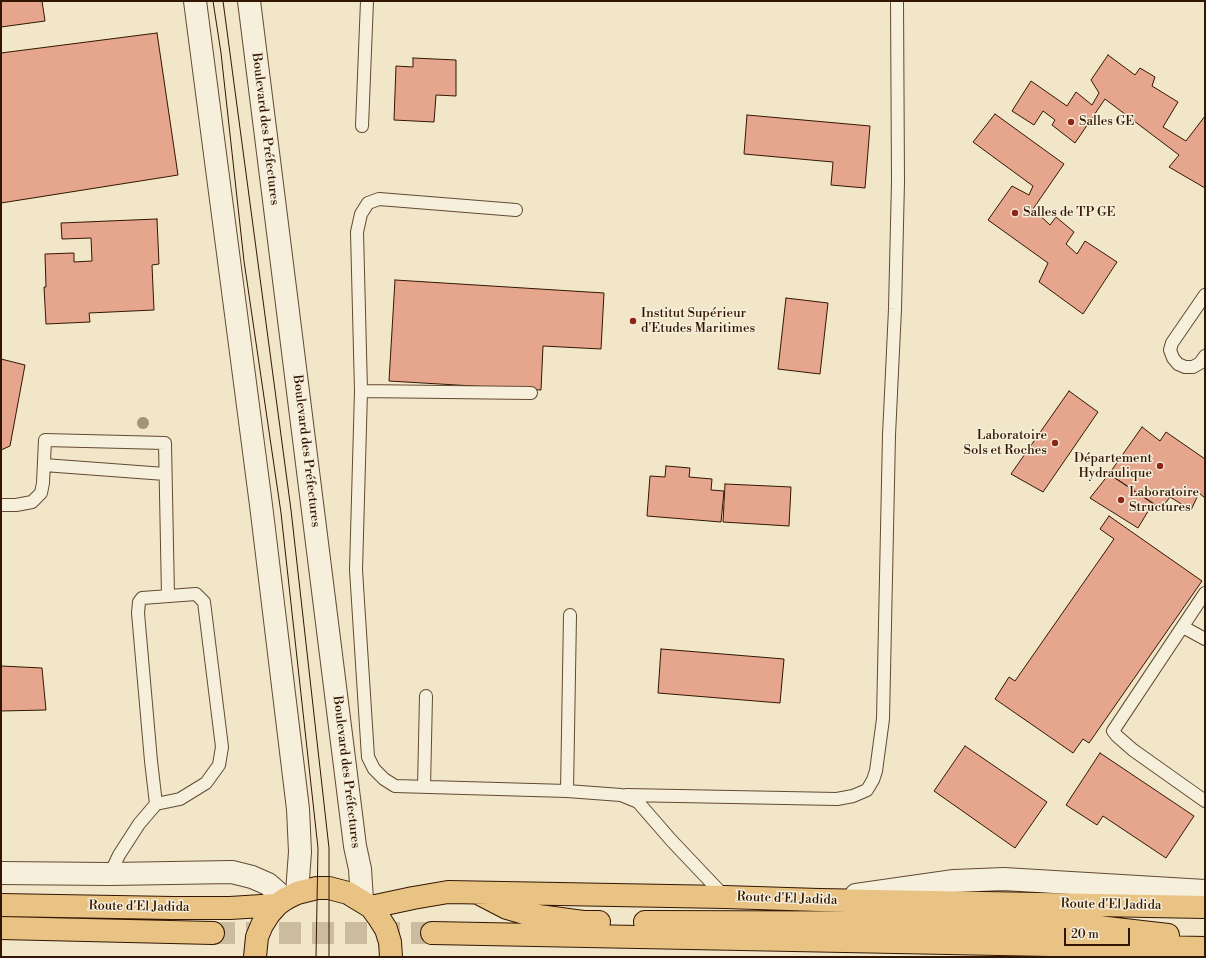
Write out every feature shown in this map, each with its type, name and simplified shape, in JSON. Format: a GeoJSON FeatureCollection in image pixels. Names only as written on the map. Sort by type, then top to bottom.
{"type":"FeatureCollection","features":[{"type":"Feature","properties":{"kind":"highway","name":"Route d'El Jadida"},"geometry":{"type":"LineString","coordinates":[[1,905],[180,908],[244,907],[286,899],[317,888],[329,888],[348,893],[366,904],[448,892],[475,892],[1205,907]]}},
{"type":"Feature","properties":{"kind":"highway"},"geometry":{"type":"LineString","coordinates":[[475,892],[507,908],[531,915],[583,922],[1042,923],[1158,933],[1205,941]]}},
{"type":"Feature","properties":{"kind":"highway"},"geometry":{"type":"LineString","coordinates":[[255,957],[257,937],[262,925],[269,914],[286,899]]}},
{"type":"Feature","properties":{"kind":"highway"},"geometry":{"type":"LineString","coordinates":[[366,904],[379,918],[386,929],[390,942],[391,957]]}},
{"type":"Feature","properties":{"kind":"highway","name":"Route d'El Jadida"},"geometry":{"type":"LineString","coordinates":[[1,928],[213,933]]}},
{"type":"Feature","properties":{"kind":"highway"},"geometry":{"type":"LineString","coordinates":[[432,933],[1205,948]]}},
{"type":"Feature","properties":{"kind":"street"},"geometry":{"type":"LineString","coordinates":[[1,873],[110,874],[232,872],[252,876],[268,884],[286,899],[300,852],[298,809],[261,505],[195,1]]}},
{"type":"Feature","properties":{"kind":"street","name":"Boulevard des Préfectures"},"geometry":{"type":"LineString","coordinates":[[249,1],[355,846],[366,904]]}},
{"type":"Feature","properties":{"kind":"street"},"geometry":{"type":"LineString","coordinates":[[819,900],[948,882],[1004,878],[1205,891]]}},
{"type":"Feature","properties":{"kind":"lane"},"geometry":{"type":"LineString","coordinates":[[362,126],[367,1]]}},
{"type":"Feature","properties":{"kind":"lane"},"geometry":{"type":"LineString","coordinates":[[516,210],[379,199],[368,203],[362,214],[357,232],[361,391],[356,570],[368,757],[374,770],[395,786],[622,794],[837,799],[853,796],[867,790],[876,771],[883,719],[889,435],[895,309],[898,182],[897,1]]}},
{"type":"Feature","properties":{"kind":"lane"},"geometry":{"type":"LineString","coordinates":[[1205,295],[1172,343],[1170,350],[1173,358],[1178,364],[1185,367],[1193,367],[1200,363],[1205,356]]}},
{"type":"Feature","properties":{"kind":"lane"},"geometry":{"type":"LineString","coordinates":[[361,391],[531,394]]}},
{"type":"Feature","properties":{"kind":"lane"},"geometry":{"type":"LineString","coordinates":[[1,505],[16,505],[32,502],[41,493],[43,483],[45,440],[165,443],[168,596]]}},
{"type":"Feature","properties":{"kind":"lane"},"geometry":{"type":"LineString","coordinates":[[44,465],[166,474]]}},
{"type":"Feature","properties":{"kind":"lane"},"geometry":{"type":"LineString","coordinates":[[1205,593],[1113,731],[1133,750],[1205,801]]}},
{"type":"Feature","properties":{"kind":"lane"},"geometry":{"type":"LineString","coordinates":[[110,874],[119,855],[139,824],[156,804],[180,799],[206,783],[219,765],[222,747],[204,602],[196,594],[142,598],[140,602],[138,613],[156,804]]}},
{"type":"Feature","properties":{"kind":"lane"},"geometry":{"type":"LineString","coordinates":[[567,791],[570,615]]}},
{"type":"Feature","properties":{"kind":"lane"},"geometry":{"type":"LineString","coordinates":[[1183,627],[1205,639]]}},
{"type":"Feature","properties":{"kind":"lane"},"geometry":{"type":"LineString","coordinates":[[424,787],[426,696]]}},
{"type":"Feature","properties":{"kind":"lane"},"geometry":{"type":"LineString","coordinates":[[622,794],[638,802],[671,840],[725,897]]}},
{"type":"Feature","properties":{"kind":"building"},"geometry":{"type":"Polygon","coordinates":[[[1,1],[42,1],[45,21],[1,27],[1,1]]]}},
{"type":"Feature","properties":{"kind":"building"},"geometry":{"type":"Polygon","coordinates":[[[157,33],[178,175],[1,203],[1,53],[157,33]]]}},
{"type":"Feature","properties":{"kind":"building","name":"Salles GE"},"geometry":{"type":"Polygon","coordinates":[[[1108,55],[1135,75],[1140,68],[1155,77],[1152,86],[1178,102],[1163,127],[1186,141],[1205,116],[1205,188],[1169,167],[1179,155],[1105,99],[1075,143],[1052,125],[1055,120],[1043,111],[1034,125],[1012,111],[1031,81],[1067,106],[1076,92],[1092,105],[1099,93],[1091,80],[1108,55]]]}},
{"type":"Feature","properties":{"kind":"building"},"geometry":{"type":"Polygon","coordinates":[[[413,58],[456,60],[456,96],[436,95],[434,122],[394,120],[396,66],[413,67],[413,58]]]}},
{"type":"Feature","properties":{"kind":"building","name":"Salles de TP GE"},"geometry":{"type":"Polygon","coordinates":[[[995,114],[1064,164],[1033,209],[1050,225],[1056,217],[1074,232],[1066,244],[1077,254],[1085,241],[1117,262],[1083,314],[1039,282],[1048,263],[988,220],[1012,186],[1029,195],[1033,186],[973,142],[995,114]]]}},
{"type":"Feature","properties":{"kind":"building"},"geometry":{"type":"Polygon","coordinates":[[[747,115],[870,126],[865,188],[831,185],[833,162],[744,154],[747,115]]]}},
{"type":"Feature","properties":{"kind":"building"},"geometry":{"type":"Polygon","coordinates":[[[157,219],[159,264],[152,265],[154,310],[89,313],[90,322],[46,324],[44,287],[46,287],[45,254],[74,253],[74,262],[92,261],[91,238],[62,239],[61,223],[157,219]]]}},
{"type":"Feature","properties":{"kind":"building"},"geometry":{"type":"Polygon","coordinates":[[[395,280],[604,293],[601,349],[543,346],[541,390],[389,381],[395,280]]]}},
{"type":"Feature","properties":{"kind":"building"},"geometry":{"type":"Polygon","coordinates":[[[786,298],[828,303],[820,374],[778,369],[786,298]]]}},
{"type":"Feature","properties":{"kind":"building"},"geometry":{"type":"Polygon","coordinates":[[[1,359],[25,365],[10,446],[1,450],[1,359]]]}},
{"type":"Feature","properties":{"kind":"building","name":"Laboratoire Sols et Roches"},"geometry":{"type":"Polygon","coordinates":[[[1069,391],[1098,412],[1043,492],[1011,474],[1069,391]]]}},
{"type":"Feature","properties":{"kind":"building","name":"Département Hydraulique"},"geometry":{"type":"Polygon","coordinates":[[[1142,427],[1160,441],[1166,432],[1205,459],[1205,498],[1199,493],[1191,510],[1170,497],[1161,509],[1109,474],[1142,427]]]}},
{"type":"Feature","properties":{"kind":"building"},"geometry":{"type":"Polygon","coordinates":[[[666,466],[690,468],[689,477],[712,479],[711,490],[724,491],[721,522],[647,516],[650,476],[665,477],[666,466]]]}},
{"type":"Feature","properties":{"kind":"building","name":"Laboratoire Structures"},"geometry":{"type":"Polygon","coordinates":[[[1109,474],[1153,503],[1138,528],[1090,498],[1109,474]]]}},
{"type":"Feature","properties":{"kind":"building"},"geometry":{"type":"Polygon","coordinates":[[[725,484],[791,487],[789,526],[723,522],[725,484]]]}},
{"type":"Feature","properties":{"kind":"building"},"geometry":{"type":"Polygon","coordinates":[[[1109,516],[1202,581],[1089,743],[1083,739],[1073,753],[995,699],[1009,677],[1015,681],[1114,539],[1100,529],[1109,516]]]}},
{"type":"Feature","properties":{"kind":"building"},"geometry":{"type":"Polygon","coordinates":[[[661,649],[784,659],[780,703],[658,693],[661,649]]]}},
{"type":"Feature","properties":{"kind":"building"},"geometry":{"type":"Polygon","coordinates":[[[1,666],[42,668],[46,710],[1,711],[1,666]]]}},
{"type":"Feature","properties":{"kind":"building"},"geometry":{"type":"Polygon","coordinates":[[[965,746],[1047,802],[1015,848],[934,791],[965,746]]]}},
{"type":"Feature","properties":{"kind":"building"},"geometry":{"type":"Polygon","coordinates":[[[1100,753],[1194,816],[1166,858],[1103,816],[1097,825],[1066,805],[1100,753]]]}},
{"type":"Feature","properties":{"kind":"tunnel"},"geometry":{"type":"LineString","coordinates":[[213,933],[432,933]]}},
{"type":"Feature","properties":{"kind":"tram line"},"geometry":{"type":"LineString","coordinates":[[213,1],[221,53],[244,261],[281,513],[318,848],[316,957]]}},
{"type":"Feature","properties":{"kind":"tram line"},"geometry":{"type":"LineString","coordinates":[[223,1],[291,510],[329,848],[329,957]]}},
{"type":"Feature","properties":{"kind":"place","name":"Salles GE"},"geometry":{"type":"Point","coordinates":[1071,122]}},
{"type":"Feature","properties":{"kind":"place","name":"Salles de TP GE"},"geometry":{"type":"Point","coordinates":[1015,213]}},
{"type":"Feature","properties":{"kind":"place","name":"Institut Supérieur d'Etudes Maritimes"},"geometry":{"type":"Point","coordinates":[633,321]}},
{"type":"Feature","properties":{"kind":"place","name":"Laboratoire Sols et Roches"},"geometry":{"type":"Point","coordinates":[1055,443]}},
{"type":"Feature","properties":{"kind":"place","name":"Département Hydraulique"},"geometry":{"type":"Point","coordinates":[1160,466]}},
{"type":"Feature","properties":{"kind":"place","name":"Laboratoire Structures"},"geometry":{"type":"Point","coordinates":[1121,500]}}]}
